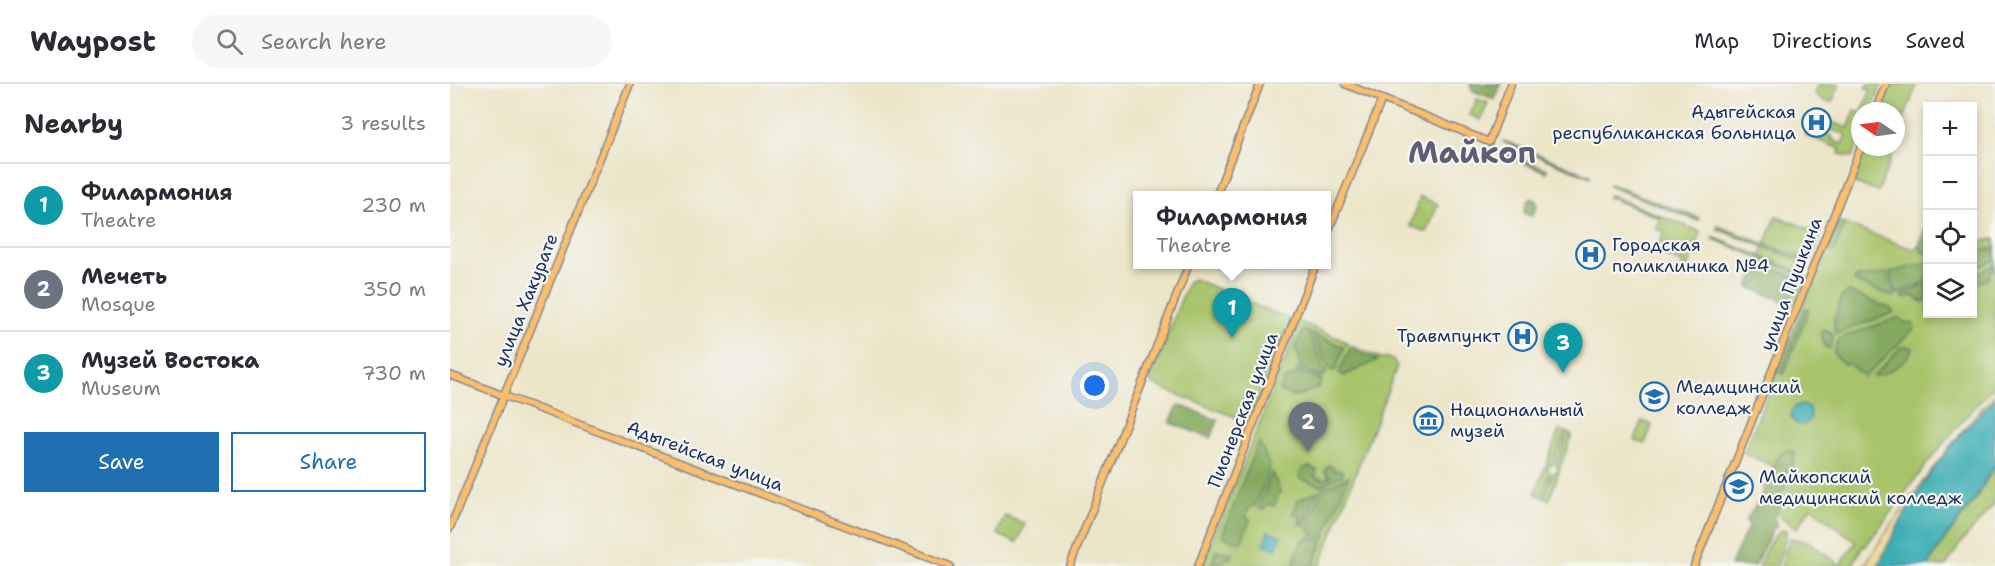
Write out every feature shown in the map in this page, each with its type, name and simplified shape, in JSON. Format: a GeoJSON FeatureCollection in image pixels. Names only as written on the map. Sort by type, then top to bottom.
{"type":"FeatureCollection","features":[{"type":"Feature","properties":{"kind":"main road","name":"улица Хакурате"},"geometry":{"type":"LineString","coordinates":[[450,528],[630,84]]}},
{"type":"Feature","properties":{"kind":"main road"},"geometry":{"type":"LineString","coordinates":[[1218,191],[1260,84]]}},
{"type":"Feature","properties":{"kind":"main road"},"geometry":{"type":"LineString","coordinates":[[1345,84],[1489,142],[1511,84]]}},
{"type":"Feature","properties":{"kind":"main road"},"geometry":{"type":"LineString","coordinates":[[1879,102],[1886,84]]}},
{"type":"Feature","properties":{"kind":"main road"},"geometry":{"type":"LineString","coordinates":[[1331,225],[1382,99]]}},
{"type":"Feature","properties":{"kind":"main road","name":"улица Пушкина"},"geometry":{"type":"LineString","coordinates":[[1694,566],[1857,156]]}},
{"type":"Feature","properties":{"kind":"main road"},"geometry":{"type":"LineString","coordinates":[[1070,566],[1187,269]]}},
{"type":"Feature","properties":{"kind":"main road","name":"Пионерская улица"},"geometry":{"type":"LineString","coordinates":[[1198,566],[1314,269]]}},
{"type":"Feature","properties":{"kind":"main road","name":"Адыгейская улица"},"geometry":{"type":"LineString","coordinates":[[450,375],[950,566]]}},
{"type":"Feature","properties":{"kind":"green space"},"geometry":{"type":"Polygon","coordinates":[[[1470,84],[1501,84],[1495,99],[1472,91],[1470,84]]]}},
{"type":"Feature","properties":{"kind":"green space"},"geometry":{"type":"Polygon","coordinates":[[[1818,84],[1840,84],[1832,102],[1824,101],[1816,95],[1818,84]]]}},
{"type":"Feature","properties":{"kind":"green space"},"geometry":{"type":"Polygon","coordinates":[[[1868,84],[1882,84],[1875,102],[1866,102],[1871,90],[1866,88],[1868,84]]]}},
{"type":"Feature","properties":{"kind":"green space"},"geometry":{"type":"Polygon","coordinates":[[[1891,84],[1917,84],[1905,116],[1905,102],[1884,102],[1891,84]]]}},
{"type":"Feature","properties":{"kind":"green space"},"geometry":{"type":"Polygon","coordinates":[[[1477,99],[1488,103],[1481,120],[1470,115],[1477,99]]]}},
{"type":"Feature","properties":{"kind":"green space"},"geometry":{"type":"Polygon","coordinates":[[[1816,116],[1848,128],[1851,120],[1852,157],[1839,154],[1840,149],[1805,135],[1811,128],[1833,137],[1832,140],[1842,144],[1846,134],[1809,123],[1810,118],[1816,116]]]}},
{"type":"Feature","properties":{"kind":"green space"},"geometry":{"type":"Polygon","coordinates":[[[1503,142],[1590,175],[1590,177],[1503,142]]]}},
{"type":"Feature","properties":{"kind":"green space"},"geometry":{"type":"Polygon","coordinates":[[[1500,151],[1547,169],[1546,172],[1499,154],[1500,151]]]}},
{"type":"Feature","properties":{"kind":"green space"},"geometry":{"type":"Polygon","coordinates":[[[1862,156],[1892,156],[1878,192],[1852,182],[1862,156]]]}},
{"type":"Feature","properties":{"kind":"green space"},"geometry":{"type":"Polygon","coordinates":[[[1609,184],[1699,218],[1698,221],[1609,186],[1609,184]]]}},
{"type":"Feature","properties":{"kind":"green space"},"geometry":{"type":"Polygon","coordinates":[[[1609,195],[1661,216],[1660,218],[1608,197],[1609,195]]]}},
{"type":"Feature","properties":{"kind":"green space"},"geometry":{"type":"Polygon","coordinates":[[[1420,197],[1438,204],[1427,232],[1410,226],[1420,197]]]}},
{"type":"Feature","properties":{"kind":"green space"},"geometry":{"type":"Polygon","coordinates":[[[1532,198],[1537,205],[1531,216],[1525,214],[1524,210],[1528,200],[1532,198]]]}},
{"type":"Feature","properties":{"kind":"green space"},"geometry":{"type":"Polygon","coordinates":[[[1661,216],[1699,231],[1700,235],[1685,274],[1680,273],[1683,263],[1656,253],[1664,232],[1656,229],[1661,216]]]}},
{"type":"Feature","properties":{"kind":"green space"},"geometry":{"type":"Polygon","coordinates":[[[1776,216],[1821,234],[1811,261],[1807,263],[1804,272],[1806,277],[1795,306],[1749,287],[1776,216]]]}},
{"type":"Feature","properties":{"kind":"green space"},"geometry":{"type":"Polygon","coordinates":[[[1836,221],[1913,249],[1921,244],[1923,238],[1923,318],[1977,318],[1977,239],[1983,241],[1995,239],[1995,386],[1943,444],[1865,547],[1863,546],[1852,566],[1781,566],[1790,538],[1809,542],[1840,565],[1856,542],[1811,507],[1796,529],[1759,499],[1766,482],[1771,481],[1773,466],[1744,453],[1836,221]]]}},
{"type":"Feature","properties":{"kind":"green space"},"geometry":{"type":"Polygon","coordinates":[[[1839,222],[1845,224],[1834,252],[1828,250],[1839,222]]]}},
{"type":"Feature","properties":{"kind":"green space"},"geometry":{"type":"Polygon","coordinates":[[[1718,226],[1805,259],[1804,262],[1717,229],[1718,226]]]}},
{"type":"Feature","properties":{"kind":"green space"},"geometry":{"type":"Polygon","coordinates":[[[1923,234],[1923,252],[1920,250],[1923,234]]]}},
{"type":"Feature","properties":{"kind":"green space"},"geometry":{"type":"Polygon","coordinates":[[[1713,237],[1800,272],[1799,274],[1713,239],[1713,237]]]}},
{"type":"Feature","properties":{"kind":"green space"},"geometry":{"type":"Polygon","coordinates":[[[1995,248],[1995,260],[1977,267],[1977,252],[1995,248]]]}},
{"type":"Feature","properties":{"kind":"green space"},"geometry":{"type":"Polygon","coordinates":[[[1759,263],[1798,278],[1788,303],[1749,287],[1759,263]]]}},
{"type":"Feature","properties":{"kind":"green space"},"geometry":{"type":"Polygon","coordinates":[[[1923,264],[1923,283],[1897,294],[1890,272],[1923,264]]]}},
{"type":"Feature","properties":{"kind":"green space"},"geometry":{"type":"Polygon","coordinates":[[[1994,265],[1995,268],[1990,272],[1988,279],[1978,283],[1978,273],[1994,265]]]}},
{"type":"Feature","properties":{"kind":"green space"},"geometry":{"type":"Polygon","coordinates":[[[1887,273],[1895,295],[1893,297],[1854,281],[1855,278],[1887,273]]]}},
{"type":"Feature","properties":{"kind":"green space"},"geometry":{"type":"Polygon","coordinates":[[[1194,279],[1289,319],[1248,422],[1153,385],[1150,379],[1188,282],[1194,279]]]}},
{"type":"Feature","properties":{"kind":"green space"},"geometry":{"type":"Polygon","coordinates":[[[1923,286],[1923,302],[1913,296],[1903,298],[1902,295],[1923,286]]]}},
{"type":"Feature","properties":{"kind":"green space"},"geometry":{"type":"Polygon","coordinates":[[[1849,292],[1892,309],[1893,313],[1835,334],[1834,320],[1841,297],[1849,292]]]}},
{"type":"Feature","properties":{"kind":"green space"},"geometry":{"type":"Polygon","coordinates":[[[1805,308],[1809,309],[1784,374],[1780,373],[1805,308]]]}},
{"type":"Feature","properties":{"kind":"green space"},"geometry":{"type":"Polygon","coordinates":[[[1899,317],[1905,323],[1913,323],[1915,328],[1864,377],[1848,363],[1845,365],[1835,355],[1834,350],[1840,338],[1899,317]]]}},
{"type":"Feature","properties":{"kind":"green space"},"geometry":{"type":"Polygon","coordinates":[[[1300,322],[1345,341],[1346,344],[1383,359],[1386,357],[1394,361],[1397,366],[1320,566],[1202,566],[1300,322]]]}},
{"type":"Feature","properties":{"kind":"green space"},"geometry":{"type":"Polygon","coordinates":[[[1824,329],[1831,332],[1833,337],[1830,348],[1826,348],[1820,333],[1824,329]]]}},
{"type":"Feature","properties":{"kind":"green space"},"geometry":{"type":"Polygon","coordinates":[[[1303,330],[1309,332],[1326,373],[1322,377],[1299,367],[1300,363],[1295,350],[1303,330]]]}},
{"type":"Feature","properties":{"kind":"green space"},"geometry":{"type":"Polygon","coordinates":[[[1313,334],[1344,347],[1335,371],[1330,371],[1313,334]]]}},
{"type":"Feature","properties":{"kind":"green space"},"geometry":{"type":"Polygon","coordinates":[[[1906,346],[1913,348],[1902,363],[1873,376],[1900,348],[1906,346]]]}},
{"type":"Feature","properties":{"kind":"green space"},"geometry":{"type":"Polygon","coordinates":[[[1350,349],[1378,360],[1343,376],[1339,372],[1350,349]]]}},
{"type":"Feature","properties":{"kind":"green space"},"geometry":{"type":"Polygon","coordinates":[[[1298,370],[1322,380],[1319,387],[1295,397],[1279,391],[1284,380],[1296,374],[1298,370]]]}},
{"type":"Feature","properties":{"kind":"green space"},"geometry":{"type":"Polygon","coordinates":[[[1178,405],[1218,420],[1211,438],[1170,423],[1178,405]]]}},
{"type":"Feature","properties":{"kind":"green space"},"geometry":{"type":"Polygon","coordinates":[[[1642,421],[1652,425],[1645,444],[1635,440],[1642,421]]]}},
{"type":"Feature","properties":{"kind":"green space"},"geometry":{"type":"Polygon","coordinates":[[[1559,430],[1565,432],[1553,464],[1549,466],[1546,465],[1559,430]]]}},
{"type":"Feature","properties":{"kind":"green space"},"geometry":{"type":"Polygon","coordinates":[[[1567,433],[1572,435],[1559,470],[1556,465],[1567,433]]]}},
{"type":"Feature","properties":{"kind":"green space"},"geometry":{"type":"Polygon","coordinates":[[[1260,443],[1270,468],[1255,506],[1247,511],[1246,515],[1250,520],[1241,543],[1222,536],[1257,445],[1260,443]]]}},
{"type":"Feature","properties":{"kind":"green space"},"geometry":{"type":"Polygon","coordinates":[[[1788,450],[1795,453],[1774,518],[1778,525],[1773,529],[1754,566],[1730,566],[1749,525],[1746,520],[1762,496],[1766,482],[1771,480],[1777,459],[1788,450]]]}},
{"type":"Feature","properties":{"kind":"green space"},"geometry":{"type":"Polygon","coordinates":[[[1329,465],[1335,471],[1343,472],[1343,475],[1321,486],[1299,478],[1302,469],[1309,467],[1317,470],[1315,477],[1324,479],[1330,477],[1325,472],[1329,465]]]}},
{"type":"Feature","properties":{"kind":"green space"},"geometry":{"type":"Polygon","coordinates":[[[1995,465],[1995,503],[1960,544],[1946,566],[1928,566],[1976,499],[1995,465]]]}},
{"type":"Feature","properties":{"kind":"green space"},"geometry":{"type":"Polygon","coordinates":[[[1545,467],[1550,473],[1541,496],[1535,494],[1545,467]]]}},
{"type":"Feature","properties":{"kind":"green space"},"geometry":{"type":"Polygon","coordinates":[[[1272,472],[1280,491],[1274,506],[1267,504],[1264,510],[1258,508],[1272,472]]]}},
{"type":"Feature","properties":{"kind":"green space"},"geometry":{"type":"Polygon","coordinates":[[[1559,472],[1549,500],[1543,498],[1552,474],[1559,472]]]}},
{"type":"Feature","properties":{"kind":"green space"},"geometry":{"type":"Polygon","coordinates":[[[1349,476],[1324,538],[1311,534],[1308,526],[1322,489],[1349,476]]]}},
{"type":"Feature","properties":{"kind":"green space"},"geometry":{"type":"Polygon","coordinates":[[[1318,491],[1304,525],[1299,523],[1301,517],[1293,514],[1298,500],[1318,491]]]}},
{"type":"Feature","properties":{"kind":"green space"},"geometry":{"type":"Polygon","coordinates":[[[1005,516],[1025,524],[1017,543],[997,534],[1005,516]]]}},
{"type":"Feature","properties":{"kind":"green space"},"geometry":{"type":"Polygon","coordinates":[[[1780,530],[1786,530],[1786,538],[1777,566],[1758,566],[1769,544],[1780,530]]]}},
{"type":"Feature","properties":{"kind":"green space"},"geometry":{"type":"Polygon","coordinates":[[[1310,537],[1323,541],[1313,566],[1293,564],[1302,540],[1310,537]]]}},
{"type":"Feature","properties":{"kind":"green space"},"geometry":{"type":"Polygon","coordinates":[[[1217,550],[1233,554],[1231,558],[1211,566],[1217,550]]]}},
{"type":"Feature","properties":{"kind":"sand"},"geometry":{"type":"Polygon","coordinates":[[[1995,394],[1995,398],[1960,436],[1914,498],[1878,566],[1864,566],[1933,468],[1995,394]]]}},
{"type":"Feature","properties":{"kind":"water"},"geometry":{"type":"Polygon","coordinates":[[[1995,398],[1994,465],[1975,498],[1927,566],[1878,566],[1914,498],[1960,436],[1995,398]]]}},
{"type":"Feature","properties":{"kind":"water"},"geometry":{"type":"Polygon","coordinates":[[[1801,405],[1808,408],[1811,415],[1808,422],[1801,425],[1794,422],[1791,415],[1794,408],[1801,405]]]}},
{"type":"Feature","properties":{"kind":"water"},"geometry":{"type":"Polygon","coordinates":[[[1268,531],[1281,536],[1276,549],[1264,544],[1268,531]]]}},
{"type":"Feature","properties":{"kind":"place","name":"Адыгейская республиканская больница"},"geometry":{"type":"Point","coordinates":[1817,122]}},
{"type":"Feature","properties":{"kind":"place","name":"Городская поликлиника №4"},"geometry":{"type":"Point","coordinates":[1591,255]}},
{"type":"Feature","properties":{"kind":"place","name":"Травмпункт"},"geometry":{"type":"Point","coordinates":[1522,336]}},
{"type":"Feature","properties":{"kind":"place","name":"Филармония"},"geometry":{"type":"Point","coordinates":[1232,338]}},
{"type":"Feature","properties":{"kind":"place","name":"Музей Востока"},"geometry":{"type":"Point","coordinates":[1563,373]}},
{"type":"Feature","properties":{"kind":"place","name":"Медицинский колледж"},"geometry":{"type":"Point","coordinates":[1655,397]}},
{"type":"Feature","properties":{"kind":"place","name":"Национальный музей"},"geometry":{"type":"Point","coordinates":[1429,420]}},
{"type":"Feature","properties":{"kind":"place","name":"Мечеть"},"geometry":{"type":"Point","coordinates":[1308,452]}},
{"type":"Feature","properties":{"kind":"place","name":"Майкопский медицинский колледж"},"geometry":{"type":"Point","coordinates":[1738,487]}},
{"type":"Feature","properties":{"kind":"district","name":"Майкоп"},"geometry":{"type":"Point","coordinates":[1472,152]}}]}
